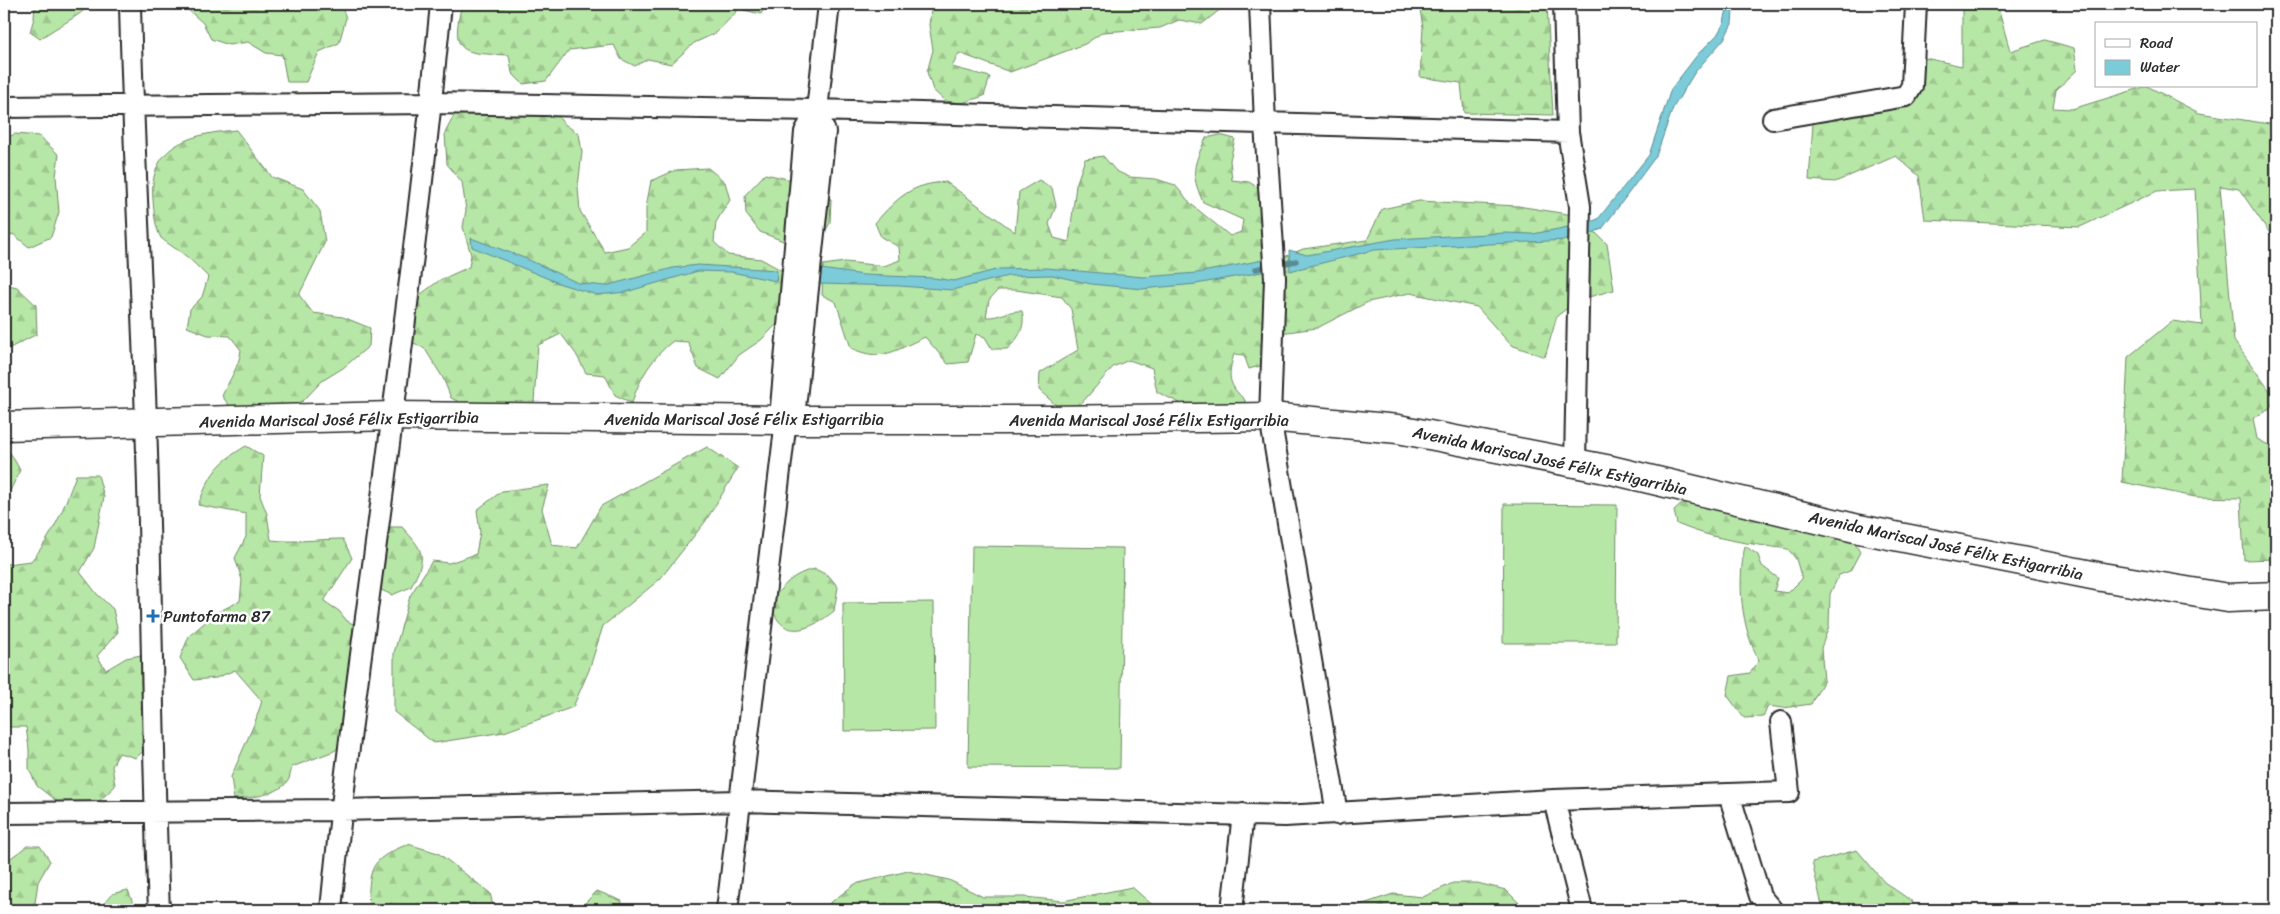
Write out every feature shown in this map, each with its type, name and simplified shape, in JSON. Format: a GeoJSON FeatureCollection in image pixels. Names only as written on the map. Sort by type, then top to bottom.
{"type":"FeatureCollection","features":[{"type":"Feature","properties":{"kind":"main road","name":"Avenida Mariscal José Félix Estigarribia"},"geometry":{"type":"LineString","coordinates":[[4,426],[393,416],[786,420],[1049,420],[1270,417],[1398,429],[1575,463],[1859,528],[2102,577],[2228,598],[2276,596]]}},
{"type":"Feature","properties":{"kind":"street"},"geometry":{"type":"LineString","coordinates":[[130,4],[146,422],[159,910]]}},
{"type":"Feature","properties":{"kind":"street"},"geometry":{"type":"LineString","coordinates":[[332,910],[340,810],[393,416],[432,103],[441,4]]}},
{"type":"Feature","properties":{"kind":"street"},"geometry":{"type":"LineString","coordinates":[[726,910],[741,801],[786,420],[795,408],[798,314],[803,264],[805,132],[816,110],[829,4]]}},
{"type":"Feature","properties":{"kind":"street"},"geometry":{"type":"LineString","coordinates":[[1260,4],[1265,124],[1274,236],[1275,278],[1270,417],[1337,814]]}},
{"type":"Feature","properties":{"kind":"street"},"geometry":{"type":"LineString","coordinates":[[1564,4],[1568,132],[1580,206],[1575,463]]}},
{"type":"Feature","properties":{"kind":"street"},"geometry":{"type":"LineString","coordinates":[[1773,118],[1906,96],[1912,86],[1916,4]]}},
{"type":"Feature","properties":{"kind":"street"},"geometry":{"type":"LineString","coordinates":[[4,107],[432,103],[816,110],[1568,132]]}},
{"type":"Feature","properties":{"kind":"street"},"geometry":{"type":"LineString","coordinates":[[4,813],[340,810],[741,801],[1285,816],[1554,800],[1789,792],[1781,722]]}},
{"type":"Feature","properties":{"kind":"street"},"geometry":{"type":"LineString","coordinates":[[1729,794],[1760,896],[1772,910]]}},
{"type":"Feature","properties":{"kind":"street"},"geometry":{"type":"LineString","coordinates":[[1554,800],[1582,910]]}},
{"type":"Feature","properties":{"kind":"street"},"geometry":{"type":"LineString","coordinates":[[1232,910],[1243,814]]}},
{"type":"Feature","properties":{"kind":"green space"},"geometry":{"type":"Polygon","coordinates":[[[35,4],[91,4],[40,39],[30,32],[35,4]]]}},
{"type":"Feature","properties":{"kind":"green space"},"geometry":{"type":"Polygon","coordinates":[[[185,4],[341,4],[346,18],[339,43],[319,52],[306,82],[287,82],[282,55],[266,53],[248,42],[229,45],[211,39],[203,23],[185,7],[185,4]]]}},
{"type":"Feature","properties":{"kind":"green space"},"geometry":{"type":"Polygon","coordinates":[[[462,4],[766,4],[761,14],[739,9],[716,33],[694,43],[671,64],[648,59],[635,66],[621,59],[614,45],[569,50],[546,81],[523,84],[512,73],[509,55],[471,52],[459,42],[458,21],[462,4]]]}},
{"type":"Feature","properties":{"kind":"green space"},"geometry":{"type":"Polygon","coordinates":[[[932,4],[1222,4],[1222,8],[1202,24],[1179,20],[1160,28],[1103,32],[1085,44],[1010,72],[959,53],[952,67],[990,77],[984,96],[962,103],[945,101],[933,90],[927,72],[933,50],[929,25],[932,4]]]}},
{"type":"Feature","properties":{"kind":"green space"},"geometry":{"type":"Polygon","coordinates":[[[1419,4],[1547,4],[1553,115],[1464,113],[1461,83],[1420,77],[1423,27],[1419,4]]]}},
{"type":"Feature","properties":{"kind":"green space"},"geometry":{"type":"Polygon","coordinates":[[[1962,4],[1997,4],[2010,51],[2045,40],[2074,48],[2077,70],[2056,90],[2053,108],[2072,109],[2140,88],[2151,88],[2199,113],[2276,125],[2276,242],[2239,189],[2220,186],[2234,341],[2275,398],[2270,409],[2253,418],[2257,439],[2276,449],[2276,559],[2244,560],[2241,498],[2195,497],[2122,482],[2128,357],[2172,321],[2202,325],[2195,189],[2157,191],[2080,227],[1925,220],[1919,176],[1896,156],[1835,182],[1809,180],[1814,109],[1905,89],[1925,58],[1962,66],[1962,4]]]}},
{"type":"Feature","properties":{"kind":"green space"},"geometry":{"type":"Polygon","coordinates":[[[463,98],[551,106],[563,123],[579,134],[582,152],[578,187],[580,211],[605,252],[628,247],[646,232],[646,207],[651,181],[676,170],[708,168],[725,182],[730,200],[716,222],[714,242],[728,255],[761,259],[792,276],[790,311],[761,340],[739,355],[720,379],[698,368],[688,342],[673,341],[653,361],[638,386],[632,403],[615,395],[605,375],[586,373],[576,354],[561,334],[538,345],[534,402],[510,417],[476,410],[451,398],[443,378],[425,349],[405,338],[417,297],[440,280],[469,267],[471,255],[463,227],[466,210],[462,182],[447,164],[445,133],[463,98]]]}},
{"type":"Feature","properties":{"kind":"green space"},"geometry":{"type":"Polygon","coordinates":[[[236,130],[272,177],[303,189],[320,211],[325,242],[299,295],[313,313],[343,317],[370,328],[369,346],[343,368],[322,381],[303,401],[271,413],[235,413],[222,396],[236,368],[241,350],[230,336],[208,335],[187,327],[190,309],[202,297],[208,277],[187,257],[161,238],[154,215],[153,181],[157,166],[165,155],[175,146],[188,139],[236,130]]]}},
{"type":"Feature","properties":{"kind":"green space"},"geometry":{"type":"Polygon","coordinates":[[[15,134],[39,136],[59,155],[56,176],[59,212],[51,237],[29,247],[13,234],[4,240],[4,139],[15,134]]]}},
{"type":"Feature","properties":{"kind":"green space"},"geometry":{"type":"Polygon","coordinates":[[[1220,135],[1235,139],[1230,160],[1232,180],[1249,182],[1271,196],[1267,364],[1249,369],[1244,355],[1234,354],[1230,374],[1232,384],[1245,400],[1245,411],[1186,406],[1157,392],[1152,368],[1129,360],[1113,367],[1080,405],[1057,406],[1039,390],[1040,373],[1078,350],[1071,309],[1062,297],[1016,290],[998,290],[989,300],[986,317],[1022,311],[1023,322],[1018,337],[1007,349],[992,349],[985,337],[976,334],[968,362],[948,364],[925,337],[881,355],[851,348],[836,302],[822,295],[823,265],[845,262],[884,266],[900,260],[899,247],[881,237],[875,223],[906,193],[934,183],[946,182],[1015,232],[1019,192],[1039,180],[1052,188],[1056,206],[1049,224],[1054,238],[1069,242],[1076,185],[1085,159],[1103,156],[1116,171],[1129,177],[1156,179],[1175,185],[1191,204],[1230,236],[1241,232],[1243,220],[1203,202],[1196,184],[1196,163],[1206,138],[1220,135]]]}},
{"type":"Feature","properties":{"kind":"green space"},"geometry":{"type":"Polygon","coordinates":[[[765,174],[788,179],[813,193],[831,199],[830,223],[818,243],[796,246],[760,232],[746,214],[745,195],[765,174]]]}},
{"type":"Feature","properties":{"kind":"green space"},"geometry":{"type":"Polygon","coordinates":[[[1419,201],[1518,206],[1579,216],[1607,244],[1614,290],[1578,300],[1557,316],[1545,357],[1511,345],[1477,307],[1410,293],[1368,302],[1317,328],[1280,333],[1277,260],[1303,249],[1367,240],[1382,209],[1419,201]]]}},
{"type":"Feature","properties":{"kind":"green space"},"geometry":{"type":"Polygon","coordinates":[[[4,284],[17,287],[36,305],[37,334],[4,351],[4,284]]]}},
{"type":"Feature","properties":{"kind":"green space"},"geometry":{"type":"Polygon","coordinates":[[[246,446],[263,456],[260,496],[267,514],[271,540],[343,539],[352,558],[324,601],[339,611],[347,621],[368,631],[354,736],[334,751],[292,767],[289,779],[279,789],[264,795],[234,799],[231,777],[262,701],[235,670],[216,678],[194,680],[180,658],[189,636],[216,613],[240,601],[242,580],[235,558],[246,537],[246,514],[198,505],[216,470],[228,458],[246,446]]]}},
{"type":"Feature","properties":{"kind":"green space"},"geometry":{"type":"Polygon","coordinates":[[[707,447],[738,468],[705,522],[660,579],[603,626],[589,670],[573,707],[504,732],[434,743],[394,712],[394,653],[410,596],[432,561],[449,563],[476,554],[480,532],[477,510],[502,491],[549,485],[542,509],[552,545],[577,548],[601,506],[707,447]]]}},
{"type":"Feature","properties":{"kind":"green space"},"geometry":{"type":"Polygon","coordinates":[[[4,449],[11,454],[20,470],[10,491],[4,493],[4,449]]]}},
{"type":"Feature","properties":{"kind":"green space"},"geometry":{"type":"Polygon","coordinates":[[[76,475],[98,475],[104,497],[94,548],[80,572],[97,594],[113,609],[118,632],[97,656],[106,670],[126,658],[141,655],[159,679],[155,739],[136,758],[119,753],[112,766],[115,786],[94,806],[59,803],[37,786],[29,769],[26,727],[5,727],[4,729],[4,563],[31,561],[46,541],[58,520],[76,475]]]}},
{"type":"Feature","properties":{"kind":"green space"},"geometry":{"type":"Polygon","coordinates":[[[1685,501],[1703,506],[1726,508],[1850,536],[1860,552],[1850,571],[1839,575],[1830,594],[1829,626],[1821,648],[1824,680],[1811,704],[1783,708],[1768,706],[1763,717],[1744,718],[1727,695],[1731,676],[1750,673],[1759,661],[1748,634],[1742,605],[1741,575],[1745,546],[1758,555],[1762,566],[1778,578],[1774,591],[1788,593],[1802,579],[1796,559],[1788,549],[1717,537],[1677,524],[1674,511],[1685,501]]]}},
{"type":"Feature","properties":{"kind":"green space"},"geometry":{"type":"Polygon","coordinates":[[[1504,504],[1617,505],[1616,643],[1503,643],[1504,504]]]}},
{"type":"Feature","properties":{"kind":"green space"},"geometry":{"type":"Polygon","coordinates":[[[386,527],[402,527],[415,543],[421,555],[420,568],[411,587],[392,595],[375,587],[386,527]]]}},
{"type":"Feature","properties":{"kind":"green space"},"geometry":{"type":"Polygon","coordinates":[[[972,546],[1123,548],[1120,768],[968,767],[972,546]]]}},
{"type":"Feature","properties":{"kind":"green space"},"geometry":{"type":"Polygon","coordinates":[[[815,569],[829,576],[838,587],[834,611],[806,628],[788,628],[781,624],[770,602],[795,577],[815,569]]]}},
{"type":"Feature","properties":{"kind":"green space"},"geometry":{"type":"Polygon","coordinates":[[[934,602],[935,730],[844,731],[843,603],[934,602]]]}},
{"type":"Feature","properties":{"kind":"green space"},"geometry":{"type":"Polygon","coordinates":[[[408,844],[438,853],[490,893],[494,910],[368,910],[369,884],[373,868],[385,856],[408,844]]]}},
{"type":"Feature","properties":{"kind":"green space"},"geometry":{"type":"Polygon","coordinates":[[[27,846],[40,846],[50,861],[38,882],[34,910],[4,910],[4,863],[27,846]]]}},
{"type":"Feature","properties":{"kind":"green space"},"geometry":{"type":"Polygon","coordinates":[[[1857,850],[1884,882],[1913,902],[1909,910],[1823,910],[1812,862],[1857,850]]]}},
{"type":"Feature","properties":{"kind":"green space"},"geometry":{"type":"Polygon","coordinates":[[[908,871],[949,880],[983,897],[1025,897],[1063,901],[1132,887],[1158,910],[821,910],[855,884],[908,871]]]}},
{"type":"Feature","properties":{"kind":"green space"},"geometry":{"type":"Polygon","coordinates":[[[1453,883],[1477,883],[1506,890],[1525,909],[1334,910],[1357,906],[1393,894],[1423,897],[1453,883]]]}},
{"type":"Feature","properties":{"kind":"green space"},"geometry":{"type":"Polygon","coordinates":[[[128,890],[134,906],[132,910],[98,910],[112,894],[128,890]]]}},
{"type":"Feature","properties":{"kind":"green space"},"geometry":{"type":"Polygon","coordinates":[[[597,891],[622,901],[621,910],[578,910],[597,891]]]}},
{"type":"Feature","properties":{"kind":"water"},"geometry":{"type":"Polygon","coordinates":[[[1728,4],[1736,4],[1733,11],[1732,24],[1724,39],[1695,72],[1673,108],[1656,156],[1602,229],[1590,234],[1590,222],[1598,219],[1649,155],[1671,89],[1698,54],[1717,35],[1724,23],[1728,4]]]}},
{"type":"Feature","properties":{"kind":"water"},"geometry":{"type":"Polygon","coordinates":[[[1568,227],[1568,240],[1374,250],[1290,271],[1289,250],[1307,255],[1395,239],[1505,233],[1533,234],[1568,227]]]}},
{"type":"Feature","properties":{"kind":"water"},"geometry":{"type":"Polygon","coordinates":[[[471,238],[527,259],[578,283],[605,286],[673,268],[698,265],[777,270],[776,281],[731,272],[698,271],[626,292],[597,295],[561,284],[472,247],[471,238]]]}},
{"type":"Feature","properties":{"kind":"water"},"geometry":{"type":"Polygon","coordinates":[[[1263,260],[1262,272],[1196,284],[1142,289],[1091,284],[1052,275],[1008,276],[952,290],[900,286],[819,284],[821,269],[864,275],[934,278],[954,281],[999,269],[1047,268],[1143,277],[1197,273],[1263,260]]]}},
{"type":"Feature","properties":{"kind":"waterway"},"geometry":{"type":"LineString","coordinates":[[1256,269],[1296,261]]}},
{"type":"Feature","properties":{"kind":"place","name":"Puntofarma 87"},"geometry":{"type":"Point","coordinates":[153,616]}}]}
